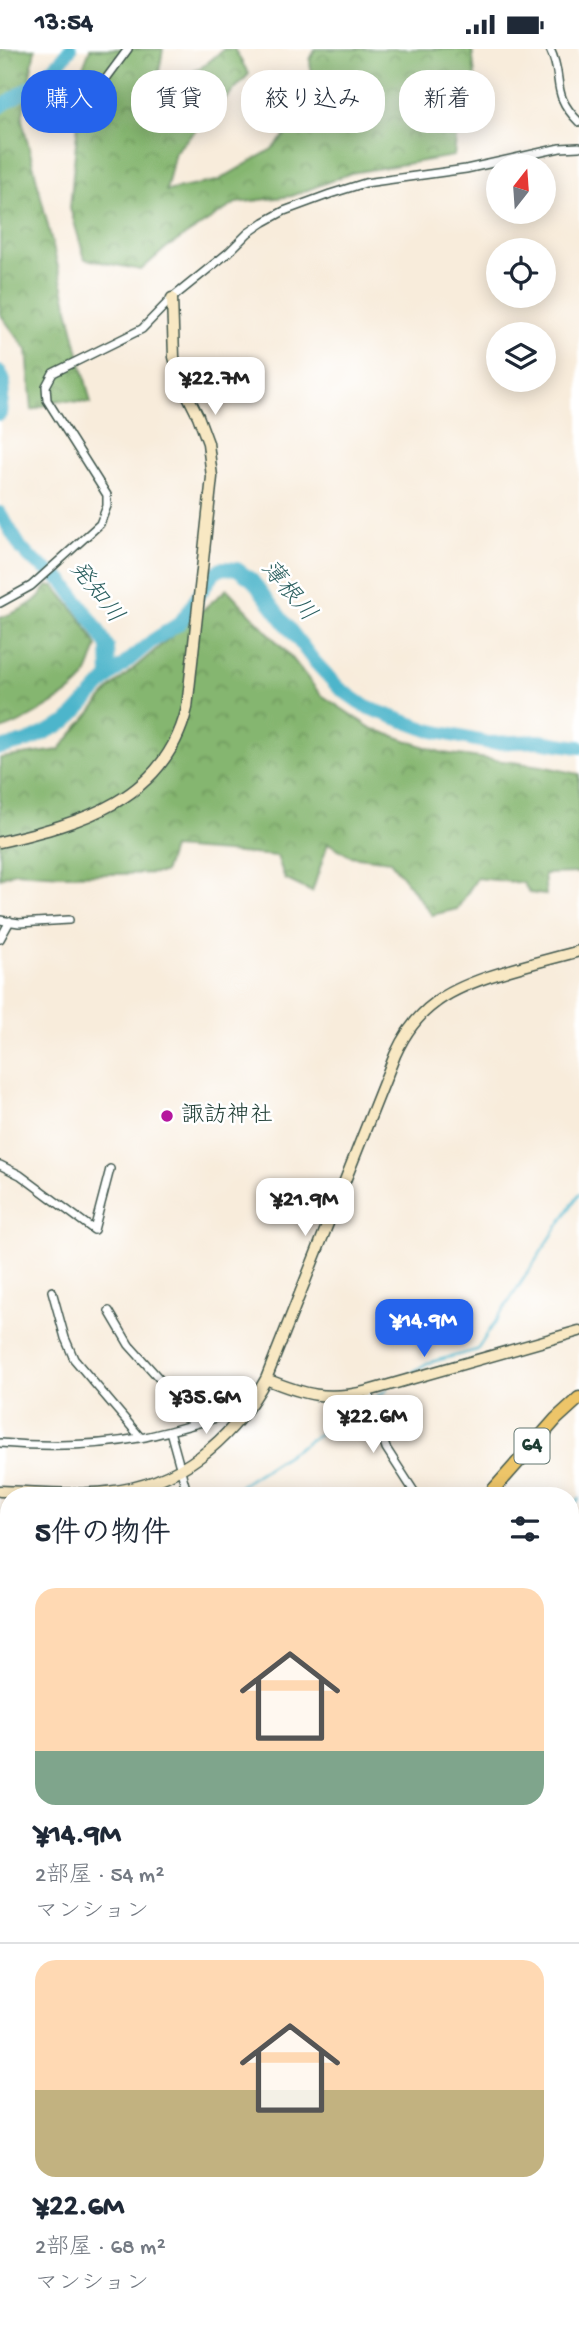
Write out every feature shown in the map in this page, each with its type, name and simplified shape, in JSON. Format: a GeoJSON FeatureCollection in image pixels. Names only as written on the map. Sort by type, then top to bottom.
{"type":"FeatureCollection","features":[{"type":"Feature","properties":{"kind":"main road","name":"64"},"geometry":{"type":"LineString","coordinates":[[496,1487],[556,1419],[579,1398]]}},
{"type":"Feature","properties":{"kind":"street"},"geometry":{"type":"LineString","coordinates":[[112,70],[128,49]]}},
{"type":"Feature","properties":{"kind":"street"},"geometry":{"type":"LineString","coordinates":[[550,49],[562,101],[579,122]]}},
{"type":"Feature","properties":{"kind":"street"},"geometry":{"type":"LineString","coordinates":[[0,603],[30,586],[61,560],[103,520],[107,506],[107,495],[47,400],[45,393],[53,373],[142,329],[172,298],[256,227],[284,211],[365,183],[466,169],[559,148],[579,147]]}},
{"type":"Feature","properties":{"kind":"street"},"geometry":{"type":"LineString","coordinates":[[0,842],[92,815],[126,797],[162,761],[174,744],[185,716],[212,492],[208,443],[181,382],[174,357],[172,298]]}},
{"type":"Feature","properties":{"kind":"street"},"geometry":{"type":"LineString","coordinates":[[0,919],[19,923],[69,920]]}},
{"type":"Feature","properties":{"kind":"street"},"geometry":{"type":"LineString","coordinates":[[0,939],[10,921]]}},
{"type":"Feature","properties":{"kind":"street"},"geometry":{"type":"LineString","coordinates":[[129,1487],[153,1482],[181,1470],[215,1446],[242,1418],[266,1379],[395,1055],[411,1029],[427,1010],[455,991],[475,982],[579,951]]}},
{"type":"Feature","properties":{"kind":"street"},"geometry":{"type":"LineString","coordinates":[[0,1165],[20,1175],[94,1230],[110,1169]]}},
{"type":"Feature","properties":{"kind":"street"},"geometry":{"type":"LineString","coordinates":[[52,1291],[74,1359],[141,1438]]}},
{"type":"Feature","properties":{"kind":"street"},"geometry":{"type":"LineString","coordinates":[[109,1311],[129,1345],[188,1413],[193,1424]]}},
{"type":"Feature","properties":{"kind":"street"},"geometry":{"type":"LineString","coordinates":[[266,1379],[321,1396],[340,1397],[579,1331]]}},
{"type":"Feature","properties":{"kind":"street"},"geometry":{"type":"LineString","coordinates":[[368,1391],[386,1448],[411,1487]]}},
{"type":"Feature","properties":{"kind":"street"},"geometry":{"type":"LineString","coordinates":[[0,1443],[65,1446],[141,1438],[228,1415],[242,1418]]}},
{"type":"Feature","properties":{"kind":"street"},"geometry":{"type":"LineString","coordinates":[[170,1431],[186,1487]]}},
{"type":"Feature","properties":{"kind":"green space"},"geometry":{"type":"Polygon","coordinates":[[[0,49],[35,49],[31,70],[21,70],[21,133],[25,133],[91,403],[59,400],[32,410],[27,350],[0,314],[0,49]]]}},
{"type":"Feature","properties":{"kind":"green space"},"geometry":{"type":"Polygon","coordinates":[[[90,49],[163,49],[159,70],[131,70],[131,133],[193,133],[175,152],[166,191],[217,181],[272,149],[287,133],[385,133],[385,70],[311,70],[310,60],[315,49],[472,49],[474,70],[399,70],[399,133],[457,133],[454,156],[351,173],[292,196],[236,203],[166,248],[141,270],[85,259],[70,208],[77,133],[117,133],[117,70],[83,70],[90,49]]]}},
{"type":"Feature","properties":{"kind":"green space"},"geometry":{"type":"Polygon","coordinates":[[[224,49],[234,49],[247,70],[241,70],[241,82],[227,97],[227,70],[196,70],[224,49]]]}},
{"type":"Feature","properties":{"kind":"green space"},"geometry":{"type":"Polygon","coordinates":[[[47,586],[54,586],[66,600],[97,646],[81,682],[31,717],[0,730],[0,618],[33,602],[47,586]]]}},
{"type":"Feature","properties":{"kind":"green space"},"geometry":{"type":"Polygon","coordinates":[[[227,589],[292,658],[320,694],[371,728],[443,753],[541,766],[579,774],[579,873],[544,874],[546,895],[530,893],[523,883],[477,878],[457,909],[432,915],[390,861],[350,856],[328,843],[312,892],[285,879],[277,856],[172,848],[164,873],[61,875],[15,872],[0,878],[0,758],[59,750],[112,687],[227,589]]]}},
{"type":"Feature","properties":{"kind":"waterway","name":"発知川"},"geometry":{"type":"LineString","coordinates":[[0,107],[47,74],[70,49]]}},
{"type":"Feature","properties":{"kind":"waterway","name":"発知川"},"geometry":{"type":"LineString","coordinates":[[0,372],[4,381],[0,414]]}},
{"type":"Feature","properties":{"kind":"waterway","name":"発知川"},"geometry":{"type":"LineString","coordinates":[[0,513],[21,548],[30,558],[63,581],[95,625],[108,647],[109,677]]}},
{"type":"Feature","properties":{"kind":"waterway","name":"薄根川"},"geometry":{"type":"LineString","coordinates":[[0,748],[28,741],[67,722],[109,677],[152,641],[180,623],[213,574],[223,568],[237,569],[252,580],[314,661],[339,688],[366,707],[428,730],[489,743],[539,741],[579,747]]}},
{"type":"Feature","properties":{"kind":"waterway"},"geometry":{"type":"LineString","coordinates":[[410,1374],[427,1363],[477,1350],[579,1194]]}},
{"type":"Feature","properties":{"kind":"waterway"},"geometry":{"type":"LineString","coordinates":[[238,1487],[387,1390]]}},
{"type":"Feature","properties":{"kind":"place","name":"諏訪神社"},"geometry":{"type":"Point","coordinates":[167,1116]}}]}
